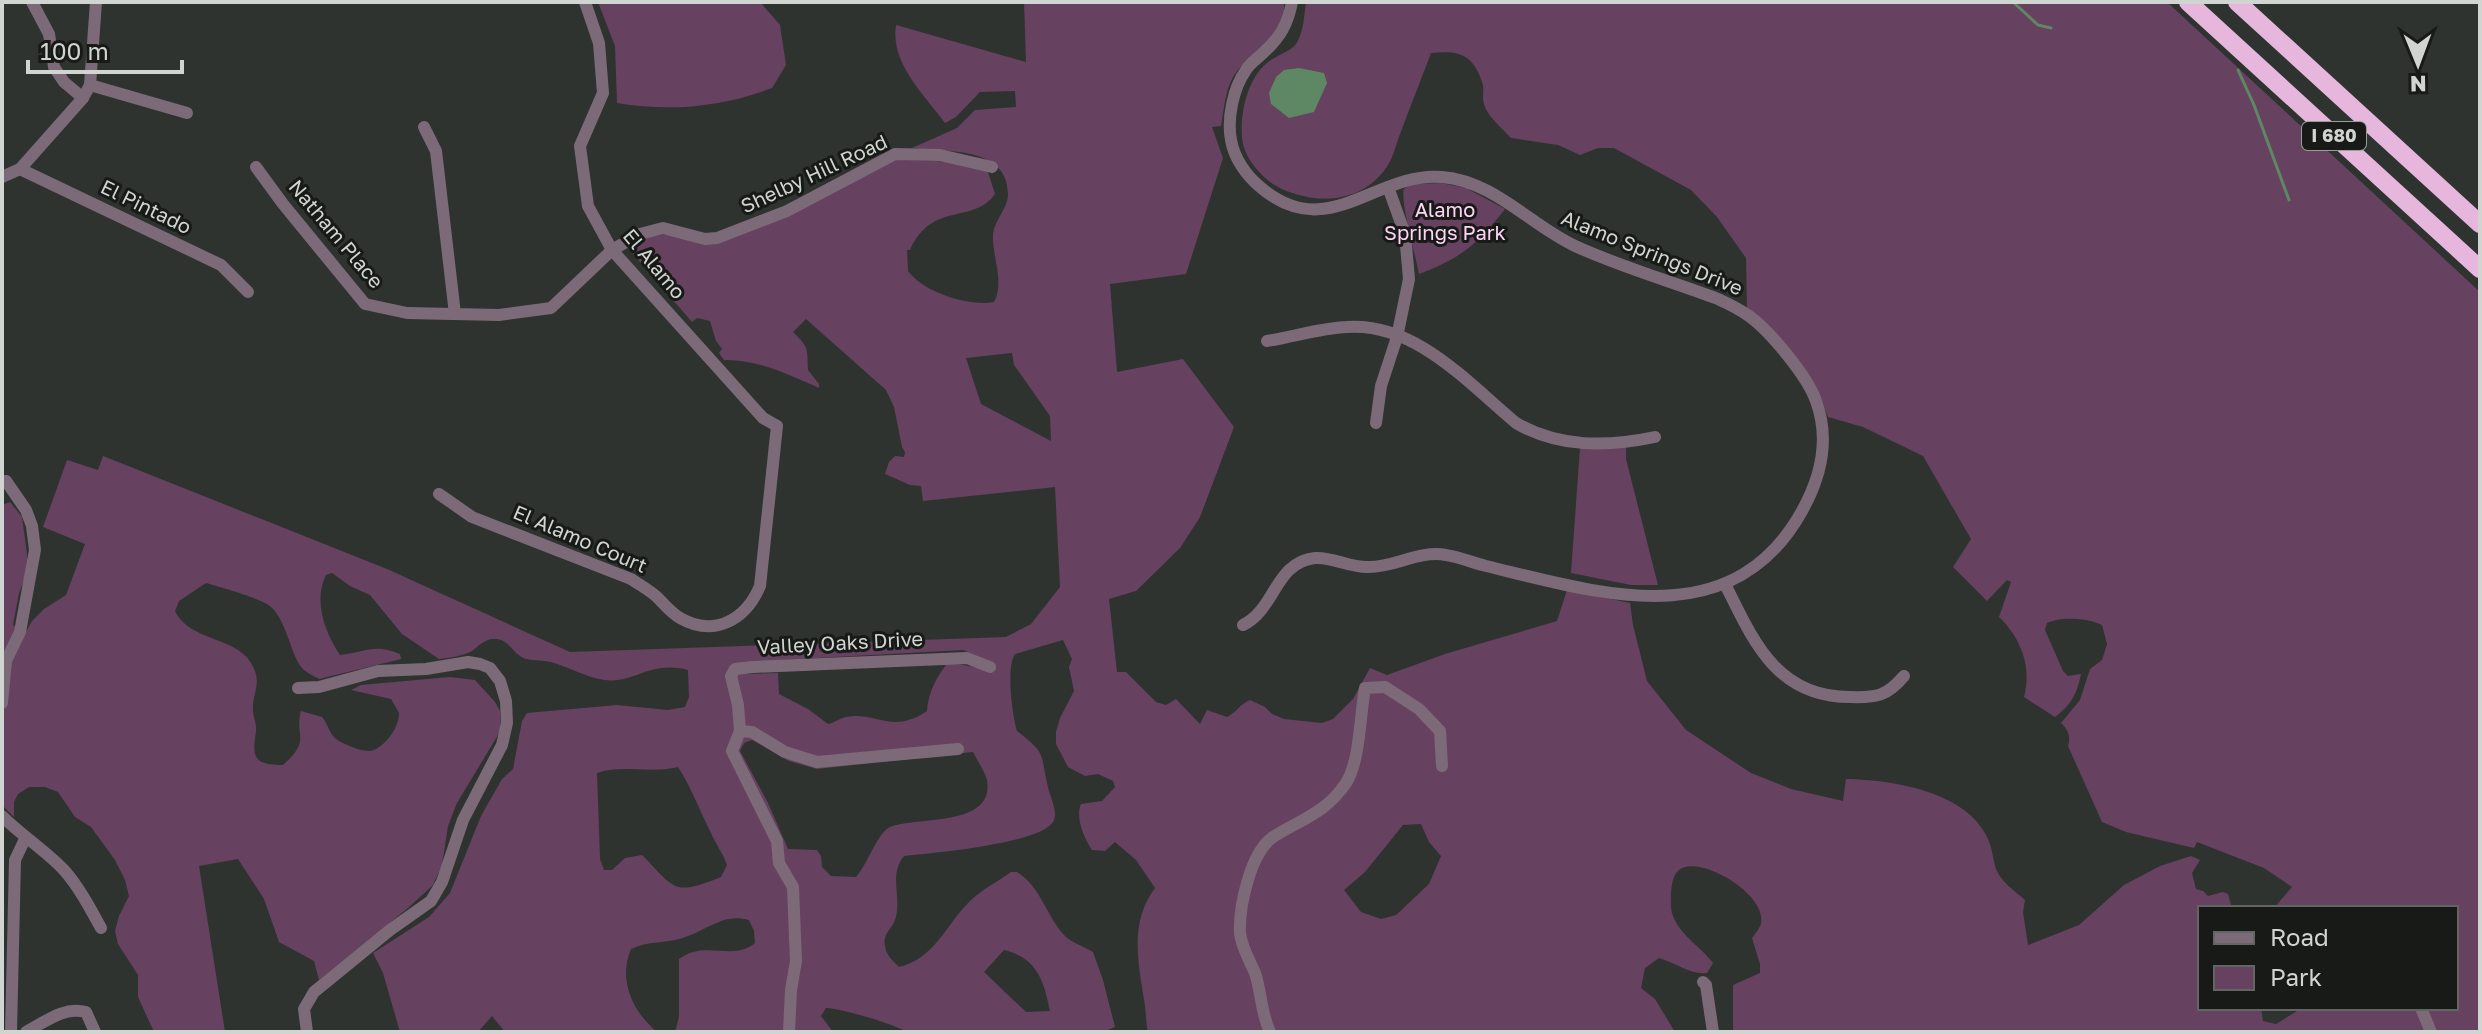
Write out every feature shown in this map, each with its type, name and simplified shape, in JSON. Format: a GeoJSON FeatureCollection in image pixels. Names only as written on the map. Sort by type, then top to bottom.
{"type":"FeatureCollection","features":[{"type":"Feature","properties":{"kind":"highway","name":"I 680"},"geometry":{"type":"LineString","coordinates":[[2188,2],[2480,269]]}},
{"type":"Feature","properties":{"kind":"highway","name":"I 680"},"geometry":{"type":"LineString","coordinates":[[2237,2],[2480,224]]}},
{"type":"Feature","properties":{"kind":"street"},"geometry":{"type":"LineString","coordinates":[[32,2],[49,34],[54,67],[64,82],[83,98]]}},
{"type":"Feature","properties":{"kind":"street"},"geometry":{"type":"LineString","coordinates":[[2,177],[20,169],[83,98],[90,85],[96,2]]}},
{"type":"Feature","properties":{"kind":"street","name":"El Alamo"},"geometry":{"type":"LineString","coordinates":[[585,2],[599,43],[603,93],[580,146],[588,206],[612,250],[763,418],[777,426]]}},
{"type":"Feature","properties":{"kind":"street","name":"Alamo Springs Drive"},"geometry":{"type":"LineString","coordinates":[[1243,625],[1259,613],[1286,572],[1302,561],[1313,558],[1378,567],[1423,555],[1441,554],[1625,595],[1656,598],[1689,595],[1725,584],[1778,546],[1810,497],[1821,466],[1823,430],[1812,391],[1766,331],[1751,317],[1718,299],[1564,240],[1529,220],[1495,194],[1458,179],[1428,177],[1388,187],[1337,208],[1301,207],[1262,189],[1239,163],[1230,138],[1235,95],[1244,72],[1286,26],[1292,2]]}},
{"type":"Feature","properties":{"kind":"street"},"geometry":{"type":"LineString","coordinates":[[90,85],[187,113]]}},
{"type":"Feature","properties":{"kind":"street"},"geometry":{"type":"LineString","coordinates":[[424,127],[436,151],[455,314]]}},
{"type":"Feature","properties":{"kind":"street","name":"Shelby Hill Road"},"geometry":{"type":"LineString","coordinates":[[612,250],[627,240],[663,228],[705,239],[717,238],[787,211],[895,154],[940,155],[992,167]]}},
{"type":"Feature","properties":{"kind":"street","name":"Natham Place"},"geometry":{"type":"LineString","coordinates":[[256,167],[365,304],[407,313],[499,315],[551,308],[612,250]]}},
{"type":"Feature","properties":{"kind":"street","name":"El Pintado"},"geometry":{"type":"LineString","coordinates":[[20,169],[221,265],[248,292]]}},
{"type":"Feature","properties":{"kind":"street"},"geometry":{"type":"LineString","coordinates":[[1376,423],[1381,386],[1405,305],[1410,265],[1405,234],[1388,187]]}},
{"type":"Feature","properties":{"kind":"street"},"geometry":{"type":"LineString","coordinates":[[1267,341],[1361,327],[1397,337],[1432,352],[1516,423],[1541,435],[1593,444],[1655,437]]}},
{"type":"Feature","properties":{"kind":"street","name":"El Alamo Court"},"geometry":{"type":"LineString","coordinates":[[439,494],[472,517],[631,579],[647,588],[677,617],[692,624],[714,627],[741,616],[754,600],[760,586],[777,426]]}},
{"type":"Feature","properties":{"kind":"street"},"geometry":{"type":"LineString","coordinates":[[2,703],[6,661],[20,632],[35,550],[26,510],[6,481]]}},
{"type":"Feature","properties":{"kind":"street"},"geometry":{"type":"LineString","coordinates":[[1725,584],[1759,650],[1771,664],[1795,682],[1825,695],[1855,698],[1889,692],[1904,676]]}},
{"type":"Feature","properties":{"kind":"street","name":"Valley Oaks Drive"},"geometry":{"type":"LineString","coordinates":[[789,1032],[796,961],[793,887],[779,863],[777,841],[732,751],[740,731],[731,676],[735,669],[828,662],[967,658],[990,667]]}},
{"type":"Feature","properties":{"kind":"street"},"geometry":{"type":"LineString","coordinates":[[298,688],[319,687],[378,671],[426,669],[468,662],[490,668],[500,681],[506,701],[507,723],[502,745],[463,820],[442,882],[431,901],[314,992],[304,1009],[307,1032]]}},
{"type":"Feature","properties":{"kind":"street"},"geometry":{"type":"LineString","coordinates":[[1270,1032],[1261,1012],[1256,977],[1240,936],[1243,901],[1253,865],[1270,839],[1316,815],[1347,782],[1358,742],[1365,688],[1385,687],[1419,709],[1440,731],[1442,766]]}},
{"type":"Feature","properties":{"kind":"street"},"geometry":{"type":"LineString","coordinates":[[740,731],[752,732],[785,752],[817,762],[958,749]]}},
{"type":"Feature","properties":{"kind":"street"},"geometry":{"type":"LineString","coordinates":[[2,816],[62,868],[79,889],[101,928]]}},
{"type":"Feature","properties":{"kind":"street"},"geometry":{"type":"LineString","coordinates":[[11,1032],[15,860],[25,839]]}},
{"type":"Feature","properties":{"kind":"street"},"geometry":{"type":"LineString","coordinates":[[1703,982],[1713,1032]]}},
{"type":"Feature","properties":{"kind":"street"},"geometry":{"type":"LineString","coordinates":[[26,1032],[67,1010],[77,1009],[86,1012],[95,1032]]}},
{"type":"Feature","properties":{"kind":"street"},"geometry":{"type":"LineString","coordinates":[[2422,1010],[2431,1032]]}},
{"type":"Feature","properties":{"kind":"green space"},"geometry":{"type":"Polygon","coordinates":[[[598,2],[760,2],[780,25],[786,65],[772,88],[734,100],[676,107],[617,103],[615,46],[598,2]]]}},
{"type":"Feature","properties":{"kind":"green space"},"geometry":{"type":"Polygon","coordinates":[[[1024,2],[1284,3],[1280,26],[1233,77],[1226,94],[1221,126],[1212,127],[1223,158],[1186,274],[1110,284],[1117,372],[1183,359],[1234,427],[1200,517],[1180,548],[1136,591],[1109,599],[1117,672],[1126,672],[1156,702],[1166,705],[1176,699],[1200,724],[1207,710],[1227,717],[1250,700],[1284,719],[1322,723],[1333,719],[1353,699],[1370,668],[1387,675],[1445,654],[1557,621],[1567,590],[1630,603],[1647,681],[1686,730],[1751,773],[1791,789],[1843,801],[1846,779],[1885,782],[1926,791],[1963,810],[1978,823],[1988,839],[2001,878],[2025,900],[2023,912],[2028,945],[2079,925],[2124,885],[2160,866],[2191,856],[2200,860],[2192,873],[2196,889],[2208,896],[2223,892],[2228,894],[2231,906],[2198,906],[2198,1010],[2261,1010],[2263,1021],[2276,1024],[2299,1010],[2417,1010],[2427,1032],[1733,1032],[1733,985],[1760,973],[1752,938],[1761,923],[1760,912],[1754,900],[1730,880],[1701,867],[1689,866],[1679,870],[1674,877],[1672,914],[1681,929],[1713,963],[1707,973],[1701,973],[1659,958],[1645,968],[1641,988],[1655,999],[1675,1032],[1148,1032],[1138,960],[1138,930],[1141,916],[1155,888],[1136,860],[1115,842],[1105,851],[1092,850],[1083,834],[1079,815],[1081,804],[1102,801],[1115,787],[1113,781],[1098,774],[1085,776],[1068,767],[1056,744],[1060,718],[1074,691],[1069,667],[1072,659],[1063,640],[1015,654],[1010,680],[1017,731],[1041,755],[1055,810],[1053,822],[1044,830],[1007,842],[904,856],[897,870],[896,917],[885,938],[885,946],[888,955],[899,967],[911,963],[930,949],[974,898],[1011,872],[1017,872],[1038,893],[1064,935],[1093,952],[1115,1027],[1103,1032],[907,1032],[867,1017],[826,1008],[821,1016],[833,1032],[672,1032],[676,1029],[679,1016],[679,959],[699,951],[738,951],[755,943],[749,920],[732,918],[681,938],[631,949],[626,972],[630,994],[648,1024],[657,1032],[505,1032],[492,1016],[478,1032],[400,1032],[383,973],[373,953],[429,917],[450,893],[481,816],[502,779],[513,769],[522,721],[527,713],[617,705],[668,710],[685,707],[689,697],[688,670],[663,668],[625,679],[604,680],[551,662],[526,659],[505,642],[496,639],[484,641],[473,650],[455,657],[439,659],[402,634],[370,595],[332,573],[326,575],[322,585],[321,606],[326,627],[340,655],[384,649],[400,654],[401,659],[319,679],[303,669],[276,613],[259,600],[206,583],[179,601],[175,611],[193,629],[229,645],[249,659],[257,685],[253,702],[256,728],[254,747],[260,761],[283,765],[292,756],[300,743],[301,711],[322,717],[336,739],[354,748],[365,751],[379,747],[395,729],[399,713],[391,699],[351,690],[361,685],[450,677],[475,680],[500,711],[501,730],[457,803],[448,826],[442,865],[433,885],[319,980],[314,961],[279,942],[264,899],[238,859],[199,866],[225,1032],[154,1032],[138,997],[138,975],[118,944],[115,931],[129,896],[115,860],[91,827],[75,817],[58,792],[45,787],[29,787],[18,794],[14,802],[14,817],[2,805],[2,505],[10,502],[22,517],[27,573],[19,593],[13,625],[24,635],[44,609],[66,595],[85,544],[43,527],[67,460],[98,470],[103,456],[387,569],[570,652],[1006,637],[1031,624],[1060,587],[1055,487],[923,501],[921,486],[910,485],[885,474],[889,462],[895,456],[904,457],[905,452],[894,407],[886,390],[806,319],[793,332],[805,346],[808,370],[819,388],[761,365],[724,360],[710,321],[697,318],[692,322],[628,248],[651,236],[668,234],[733,238],[811,205],[893,159],[957,162],[987,169],[995,194],[976,209],[941,218],[930,225],[907,250],[908,271],[924,285],[947,296],[972,302],[994,302],[998,278],[993,235],[1007,199],[1005,178],[998,167],[973,154],[912,148],[957,128],[975,110],[1016,107],[1015,91],[980,92],[956,117],[945,123],[903,65],[898,52],[896,25],[1026,62],[1024,2]],[[1012,353],[966,358],[981,404],[1051,441],[1050,416],[1014,365],[1012,353]],[[963,650],[761,661],[746,674],[778,673],[779,694],[828,724],[857,716],[894,722],[915,718],[927,711],[934,685],[948,662],[984,669],[988,660],[963,650]],[[752,740],[744,743],[740,751],[788,849],[817,850],[822,867],[831,876],[856,877],[885,830],[890,827],[966,813],[979,806],[986,795],[987,780],[973,752],[817,769],[789,761],[752,740]],[[678,767],[616,769],[597,773],[600,859],[604,870],[612,870],[625,858],[642,855],[669,882],[683,888],[721,877],[727,865],[678,767]],[[1421,824],[1403,825],[1365,872],[1344,890],[1361,912],[1381,919],[1396,915],[1429,884],[1441,856],[1429,842],[1421,824]],[[1004,950],[984,972],[1026,1012],[1050,1011],[1042,981],[1024,959],[1004,950]]]}},
{"type":"Feature","properties":{"kind":"green space"},"geometry":{"type":"Polygon","coordinates":[[[1306,2],[2167,2],[2480,292],[2480,1032],[2437,1032],[2426,1010],[2458,1010],[2458,906],[2276,906],[2292,887],[2264,868],[2197,842],[2194,848],[2126,832],[2102,822],[2068,746],[2067,731],[2061,723],[2080,700],[2090,669],[2102,660],[2107,644],[2102,625],[2075,619],[2047,623],[2045,630],[2063,671],[2068,676],[2081,674],[2078,687],[2069,703],[2055,717],[2024,697],[2027,675],[2023,654],[2013,634],[1999,617],[2011,582],[2007,580],[1987,601],[1953,567],[1971,539],[1923,456],[1863,427],[1828,417],[1820,396],[1747,308],[1746,258],[1717,217],[1691,190],[1614,148],[1598,148],[1580,155],[1558,145],[1511,138],[1486,109],[1483,85],[1475,66],[1464,56],[1450,52],[1431,53],[1391,160],[1376,180],[1352,194],[1324,199],[1296,194],[1268,180],[1250,161],[1243,145],[1244,106],[1256,75],[1271,60],[1296,44],[1306,2]]]}},
{"type":"Feature","properties":{"kind":"green space","name":"Alamo Springs Park"},"geometry":{"type":"Polygon","coordinates":[[[1441,183],[1466,188],[1505,209],[1467,249],[1419,274],[1406,217],[1404,189],[1411,184],[1441,183]]]}},
{"type":"Feature","properties":{"kind":"green space"},"geometry":{"type":"Polygon","coordinates":[[[1626,447],[1626,459],[1658,585],[1631,585],[1571,573],[1580,448],[1626,447]]]}},
{"type":"Feature","properties":{"kind":"shaded area"},"geometry":{"type":"Polygon","coordinates":[[[1299,68],[1324,73],[1327,83],[1314,112],[1289,118],[1271,104],[1269,93],[1276,77],[1284,70],[1299,68]]]}},
{"type":"Feature","properties":{"kind":"waterway"},"geometry":{"type":"LineString","coordinates":[[2013,2],[2038,25],[2051,28]]}},
{"type":"Feature","properties":{"kind":"waterway"},"geometry":{"type":"LineString","coordinates":[[2238,70],[2289,200]]}}]}
